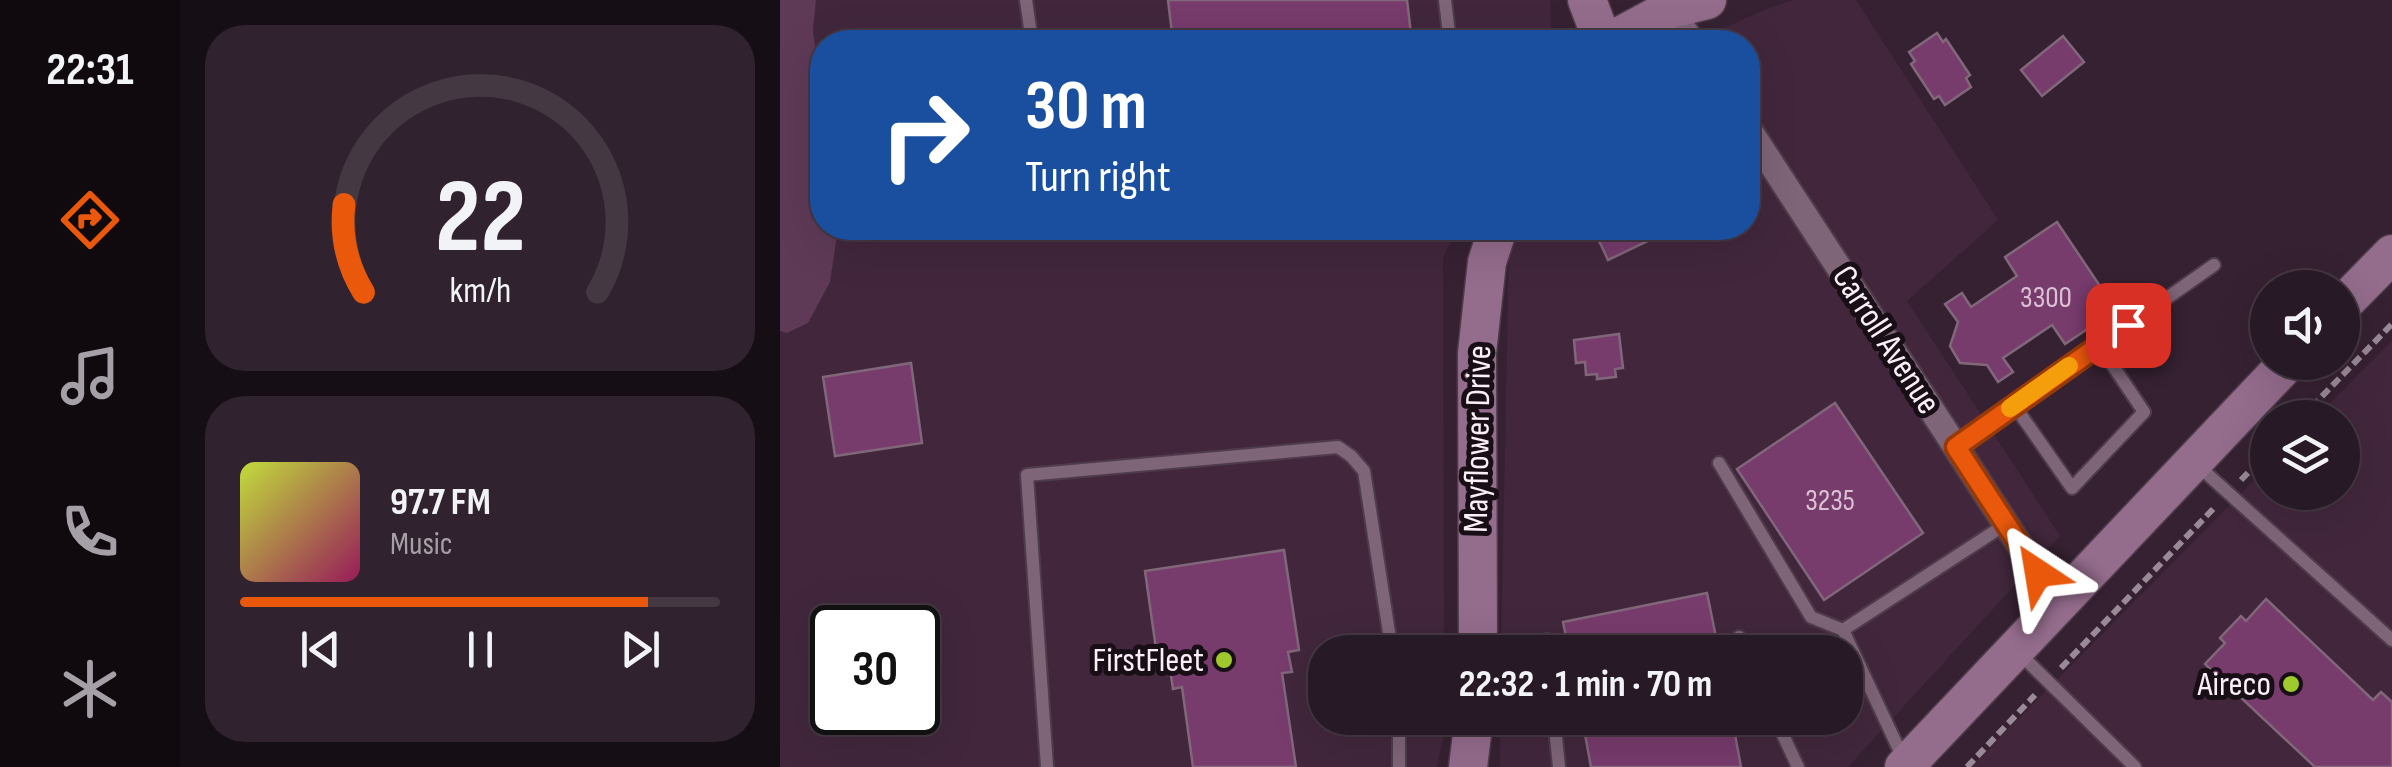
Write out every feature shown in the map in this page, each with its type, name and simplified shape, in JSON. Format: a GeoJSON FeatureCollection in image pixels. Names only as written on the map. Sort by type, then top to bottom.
{"type":"FeatureCollection","features":[{"type":"Feature","properties":{"kind":"main road"},"geometry":{"type":"LineString","coordinates":[[1587,0],[1601,30]]}},
{"type":"Feature","properties":{"kind":"main road"},"geometry":{"type":"LineString","coordinates":[[1629,30],[1670,9],[1706,0]]}},
{"type":"Feature","properties":{"kind":"main road","name":"Mayflower Drive"},"geometry":{"type":"LineString","coordinates":[[1478,635],[1476,353],[1487,262],[1494,240]]}},
{"type":"Feature","properties":{"kind":"main road"},"geometry":{"type":"LineString","coordinates":[[2360,287],[2392,254]]}},
{"type":"Feature","properties":{"kind":"main road"},"geometry":{"type":"LineString","coordinates":[[1905,766],[2271,380]]}},
{"type":"Feature","properties":{"kind":"main road"},"geometry":{"type":"LineString","coordinates":[[1468,767],[1472,735]]}},
{"type":"Feature","properties":{"kind":"street"},"geometry":{"type":"LineString","coordinates":[[1670,9],[1684,30]]}},
{"type":"Feature","properties":{"kind":"street","name":"Carroll Avenue"},"geometry":{"type":"LineString","coordinates":[[1760,146],[2058,604]]}},
{"type":"Feature","properties":{"kind":"lane"},"geometry":{"type":"LineString","coordinates":[[1026,0],[1030,30]]}},
{"type":"Feature","properties":{"kind":"lane"},"geometry":{"type":"LineString","coordinates":[[1445,0],[1449,30]]}},
{"type":"Feature","properties":{"kind":"lane"},"geometry":{"type":"LineString","coordinates":[[1956,447],[2214,265]]}},
{"type":"Feature","properties":{"kind":"lane"},"geometry":{"type":"LineString","coordinates":[[2014,405],[2072,488],[2144,412],[2100,345]]}},
{"type":"Feature","properties":{"kind":"lane"},"geometry":{"type":"LineString","coordinates":[[1046,767],[1027,475],[1338,447],[1364,471],[1389,635]]}},
{"type":"Feature","properties":{"kind":"lane"},"geometry":{"type":"LineString","coordinates":[[1719,462],[1810,617],[1844,630],[1905,766]]}},
{"type":"Feature","properties":{"kind":"lane"},"geometry":{"type":"LineString","coordinates":[[2193,462],[2392,640]]}},
{"type":"Feature","properties":{"kind":"lane"},"geometry":{"type":"LineString","coordinates":[[1844,630],[2006,524]]}},
{"type":"Feature","properties":{"kind":"lane"},"geometry":{"type":"LineString","coordinates":[[2016,650],[2135,767]]}},
{"type":"Feature","properties":{"kind":"lane"},"geometry":{"type":"LineString","coordinates":[[1398,767],[1399,735]]}},
{"type":"Feature","properties":{"kind":"lane"},"geometry":{"type":"LineString","coordinates":[[1556,735],[1559,767]]}},
{"type":"Feature","properties":{"kind":"lane"},"geometry":{"type":"LineString","coordinates":[[1784,735],[1798,767]]}},
{"type":"Feature","properties":{"kind":"path"},"geometry":{"type":"LineString","coordinates":[[2318,400],[2392,324]]}},
{"type":"Feature","properties":{"kind":"path"},"geometry":{"type":"LineString","coordinates":[[2068,661],[2209,514]]}},
{"type":"Feature","properties":{"kind":"path"},"geometry":{"type":"LineString","coordinates":[[1967,767],[2029,702]]}},
{"type":"Feature","properties":{"kind":"shaded area"},"geometry":{"type":"Polygon","coordinates":[[[780,0],[816,0],[813,30],[810,30],[810,240],[836,240],[830,282],[808,323],[787,333],[780,331],[780,0]]]}},
{"type":"Feature","properties":{"kind":"shaded area"},"geometry":{"type":"Polygon","coordinates":[[[816,0],[1550,0],[1551,30],[813,30],[816,0]]]}},
{"type":"Feature","properties":{"kind":"shaded area"},"geometry":{"type":"Polygon","coordinates":[[[1793,0],[1856,0],[1998,220],[1907,301],[2060,536],[1848,767],[1500,767],[1500,735],[1863,735],[1863,635],[1501,635],[1509,246],[1513,240],[1760,240],[1760,30],[1719,30],[1793,0]]]}},
{"type":"Feature","properties":{"kind":"shaded area"},"geometry":{"type":"Polygon","coordinates":[[[837,240],[1452,240],[1443,257],[1444,635],[1308,635],[1308,735],[1444,735],[1437,767],[780,767],[780,331],[787,333],[808,323],[830,282],[837,240]]]}},
{"type":"Feature","properties":{"kind":"shaded area"},"geometry":{"type":"Polygon","coordinates":[[[2392,341],[2392,767],[1971,767],[2250,484],[2250,510],[2360,510],[2360,400],[2333,400],[2353,380],[2360,380],[2360,373],[2392,341]]]}},
{"type":"Feature","properties":{"kind":"building"},"geometry":{"type":"Polygon","coordinates":[[[1168,0],[1407,0],[1411,30],[1172,30],[1168,0]]]}},
{"type":"Feature","properties":{"kind":"building"},"geometry":{"type":"Polygon","coordinates":[[[1937,33],[1943,42],[1946,39],[1970,75],[1966,78],[1971,87],[1945,105],[1939,96],[1934,99],[1911,64],[1915,61],[1909,52],[1937,33]]]}},
{"type":"Feature","properties":{"kind":"building"},"geometry":{"type":"Polygon","coordinates":[[[2063,36],[2084,62],[2042,96],[2021,70],[2063,36]]]}},
{"type":"Feature","properties":{"kind":"building"},"geometry":{"type":"Polygon","coordinates":[[[2057,222],[2116,310],[2065,344],[2052,325],[2003,358],[2013,372],[1998,382],[1987,365],[1960,363],[1950,346],[1958,322],[1945,304],[1962,293],[1971,307],[2017,276],[2005,257],[2057,222]]]}},
{"type":"Feature","properties":{"kind":"building"},"geometry":{"type":"Polygon","coordinates":[[[1599,240],[1650,240],[1608,260],[1599,240]]]}},
{"type":"Feature","properties":{"kind":"building"},"geometry":{"type":"Polygon","coordinates":[[[1619,334],[1623,368],[1615,369],[1616,377],[1597,379],[1597,374],[1586,375],[1585,362],[1576,363],[1574,340],[1619,334]]]}},
{"type":"Feature","properties":{"kind":"building"},"geometry":{"type":"Polygon","coordinates":[[[911,363],[922,443],[835,456],[823,377],[911,363]]]}},
{"type":"Feature","properties":{"kind":"building"},"geometry":{"type":"Polygon","coordinates":[[[1835,403],[1923,533],[1824,600],[1737,469],[1835,403]]]}},
{"type":"Feature","properties":{"kind":"building","name":"FirstFleet"},"geometry":{"type":"Polygon","coordinates":[[[1284,550],[1299,650],[1288,652],[1292,672],[1282,673],[1296,767],[1193,767],[1182,687],[1173,689],[1170,669],[1159,670],[1145,571],[1284,550]]]}},
{"type":"Feature","properties":{"kind":"building"},"geometry":{"type":"Polygon","coordinates":[[[1707,593],[1716,635],[1566,635],[1563,622],[1707,593]]]}},
{"type":"Feature","properties":{"kind":"building","name":"Aireco"},"geometry":{"type":"Polygon","coordinates":[[[2266,599],[2373,700],[2381,692],[2392,702],[2392,767],[2315,767],[2205,664],[2225,643],[2220,638],[2241,616],[2246,621],[2266,599]]]}},
{"type":"Feature","properties":{"kind":"building"},"geometry":{"type":"Polygon","coordinates":[[[1585,735],[1735,735],[1741,767],[1591,767],[1585,735]]]}},
{"type":"Feature","properties":{"kind":"slow traffic"},"geometry":{"type":"LineString","coordinates":[[2010,408],[2069,366]]}},
{"type":"Feature","properties":{"kind":"place","name":"FirstFleet"},"geometry":{"type":"Point","coordinates":[1224,660]}},
{"type":"Feature","properties":{"kind":"place","name":"Aireco"},"geometry":{"type":"Point","coordinates":[2291,684]}},
{"type":"Feature","properties":{"kind":"route"},"geometry":{"type":"LineString","coordinates":[[2038,573],[1956,447],[2128,325]]}}]}
